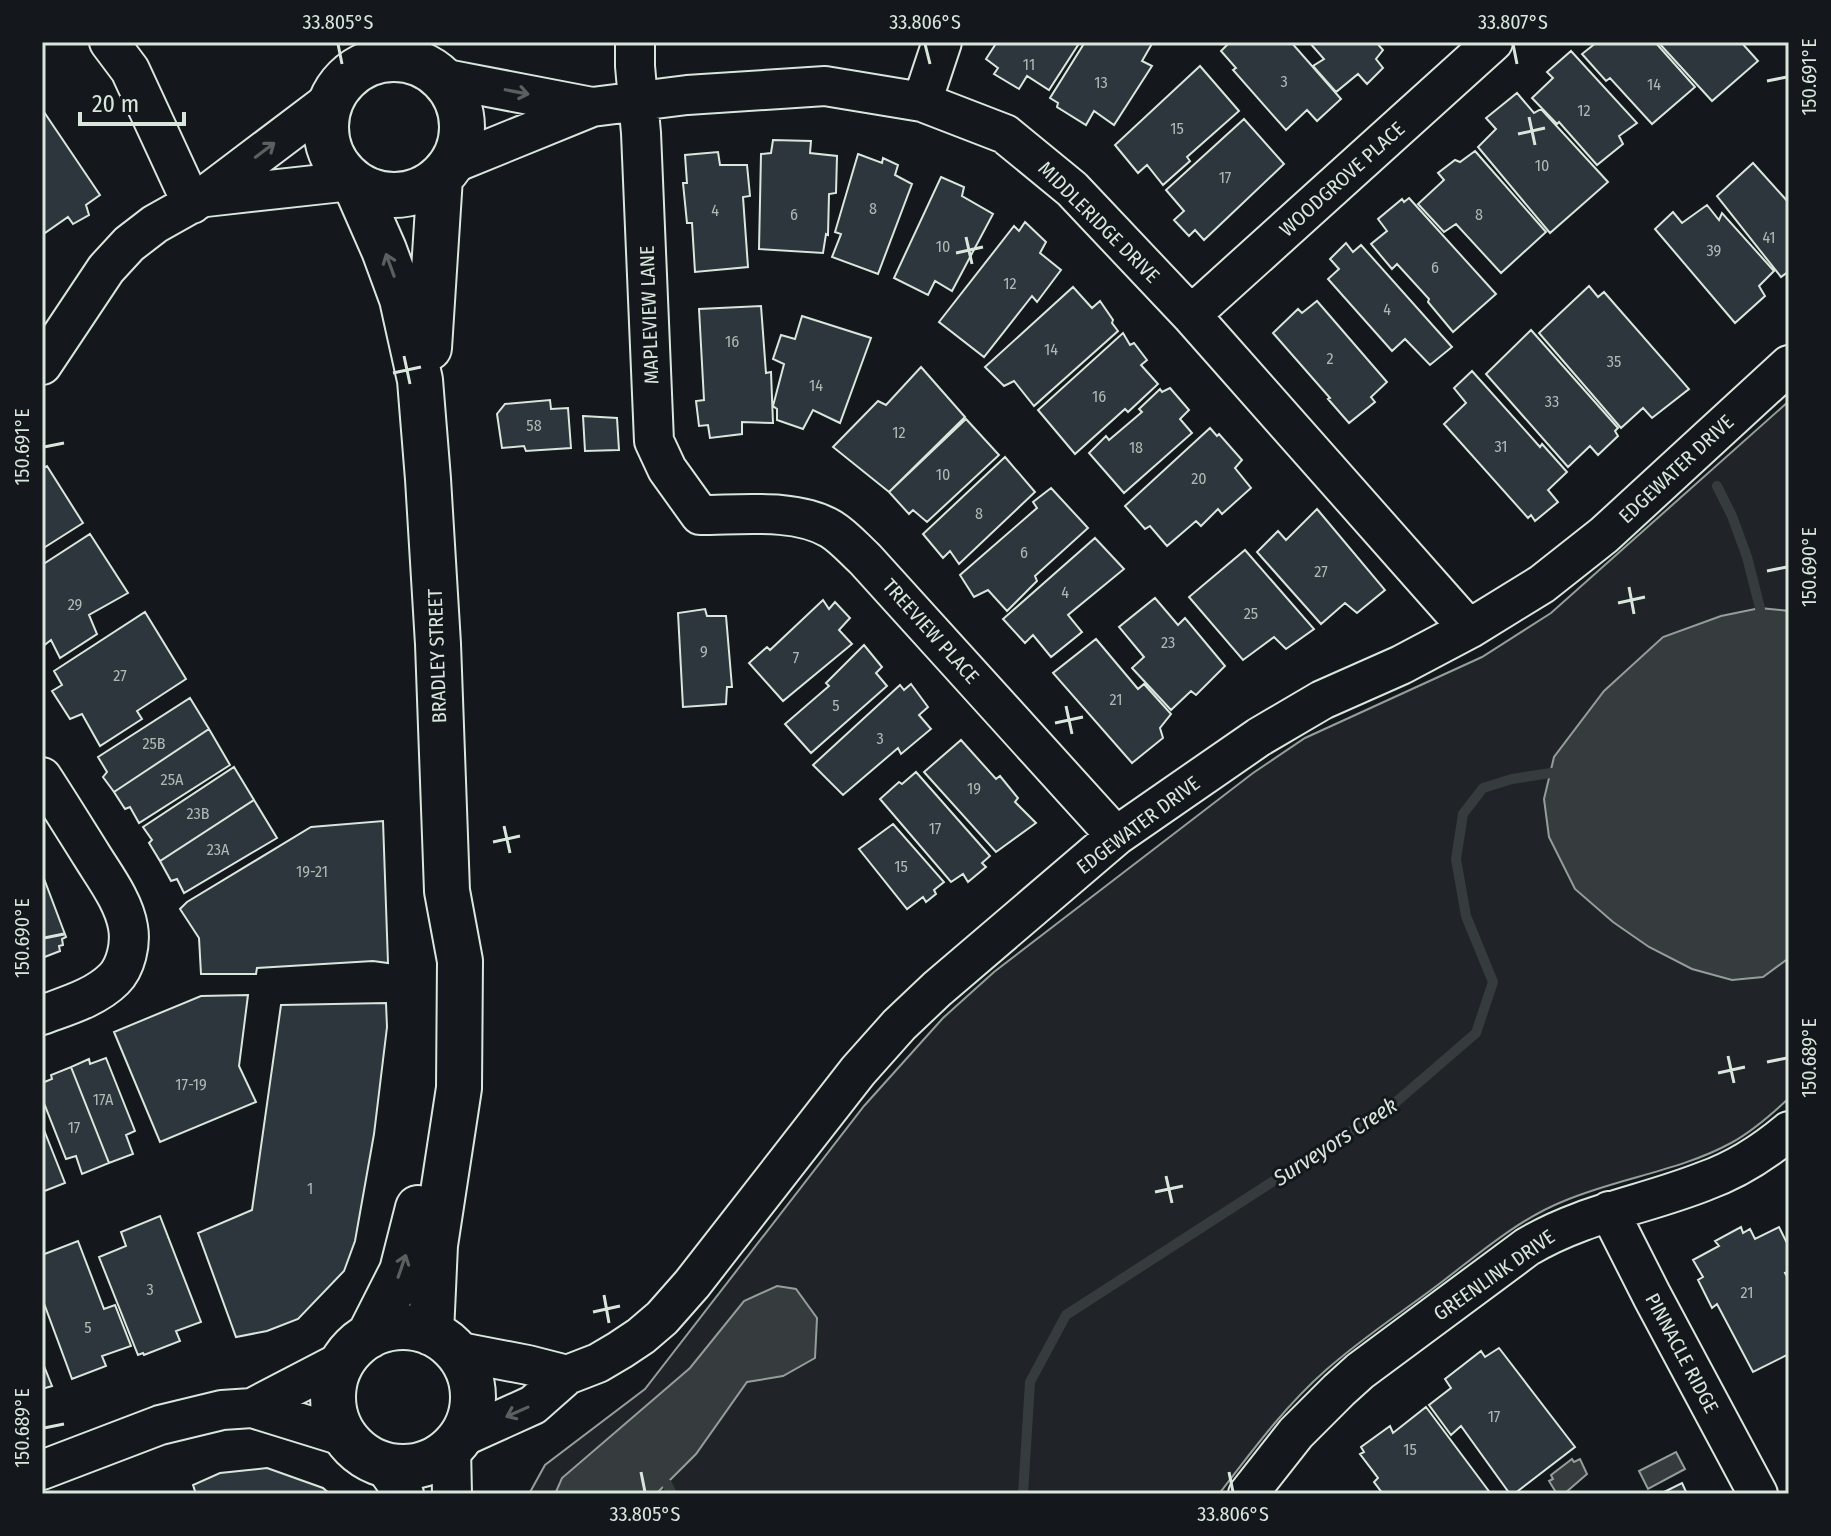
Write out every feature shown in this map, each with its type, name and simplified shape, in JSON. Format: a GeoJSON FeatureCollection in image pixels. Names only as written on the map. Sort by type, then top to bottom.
{"type":"FeatureCollection","features":[{"type":"Feature","properties":{"kind":"main road"},"geometry":{"type":"LineString","coordinates":[[334,93],[349,74],[377,60],[393,58],[434,65],[452,90],[462,119],[458,150],[446,170],[425,188],[408,195],[390,196],[372,192],[353,183],[340,171],[327,144],[326,115],[348,42]]}},
{"type":"Feature","properties":{"kind":"main road","name":"BRADLEY STREET"},"geometry":{"type":"LineString","coordinates":[[424,422],[446,170]]}},
{"type":"Feature","properties":{"kind":"main road","name":"BRADLEY STREET"},"geometry":{"type":"LineString","coordinates":[[353,183],[384,250],[402,299],[420,380],[424,422],[438,644],[447,891],[460,961],[459,1088],[435,1245],[443,1342]]}},
{"type":"Feature","properties":{"kind":"main road","name":"BRADLEY STREET"},"geometry":{"type":"LineString","coordinates":[[356,1348],[402,1271],[418,1211],[436,1060],[434,927],[447,891]]}},
{"type":"Feature","properties":{"kind":"main road"},"geometry":{"type":"LineString","coordinates":[[406,1327],[443,1342],[466,1368],[472,1388],[469,1420],[456,1443],[441,1455],[407,1467],[394,1479],[362,1454],[346,1437],[335,1412],[334,1399],[334,1385],[356,1348],[393,1328],[406,1327]]}},
{"type":"Feature","properties":{"kind":"street"},"geometry":{"type":"LineString","coordinates":[[109,42],[130,70],[198,200]]}},
{"type":"Feature","properties":{"kind":"street","name":"MAPLEVIEW LANE"},"geometry":{"type":"LineString","coordinates":[[635,42],[654,441],[667,469],[700,515]]}},
{"type":"Feature","properties":{"kind":"street"},"geometry":{"type":"LineString","coordinates":[[922,102],[942,42]]}},
{"type":"Feature","properties":{"kind":"street","name":"WOODGROVE PLACE"},"geometry":{"type":"LineString","coordinates":[[1191,315],[1493,42]]}},
{"type":"Feature","properties":{"kind":"street","name":"MIDDLERIDGE DRIVE"},"geometry":{"type":"LineString","coordinates":[[434,65],[592,107]]}},
{"type":"Feature","properties":{"kind":"street","name":"MIDDLERIDGE DRIVE"},"geometry":{"type":"LineString","coordinates":[[446,170],[592,107],[687,95],[825,86],[922,102],[1005,134],[1072,189],[1191,315],[1469,629]]}},
{"type":"Feature","properties":{"kind":"street"},"geometry":{"type":"LineString","coordinates":[[42,365],[106,269],[129,244],[155,224],[198,200],[334,93]]}},
{"type":"Feature","properties":{"kind":"street"},"geometry":{"type":"LineString","coordinates":[[198,200],[353,183]]}},
{"type":"Feature","properties":{"kind":"street","name":"EDGEWATER DRIVE"},"geometry":{"type":"LineString","coordinates":[[456,1443],[533,1405],[567,1375],[620,1350],[662,1318],[858,1071],[899,1025],[1116,836],[1259,737],[1322,700],[1401,665],[1469,629],[1542,584],[1604,535],[1789,365]]}},
{"type":"Feature","properties":{"kind":"street","name":"TREEVIEW PLACE"},"geometry":{"type":"LineString","coordinates":[[700,515],[786,515],[830,529],[865,559],[1116,836]]}},
{"type":"Feature","properties":{"kind":"street"},"geometry":{"type":"LineString","coordinates":[[42,777],[117,898],[128,928],[129,943],[125,959],[114,979],[83,999],[42,1015]]}},
{"type":"Feature","properties":{"kind":"street","name":"GREENLINK DRIVE"},"geometry":{"type":"LineString","coordinates":[[1248,1494],[1296,1433],[1360,1371],[1527,1247],[1552,1232],[1609,1211],[1670,1194],[1731,1170],[1789,1131]]}},
{"type":"Feature","properties":{"kind":"street","name":"PINNACLE RIDGE"},"geometry":{"type":"LineString","coordinates":[[1609,1211],[1758,1494]]}},
{"type":"Feature","properties":{"kind":"street"},"geometry":{"type":"LineString","coordinates":[[443,1342],[567,1375]]}},
{"type":"Feature","properties":{"kind":"street"},"geometry":{"type":"LineString","coordinates":[[252,1408],[356,1348]]}},
{"type":"Feature","properties":{"kind":"street"},"geometry":{"type":"LineString","coordinates":[[42,1470],[160,1425],[222,1410],[252,1408],[346,1437]]}},
{"type":"Feature","properties":{"kind":"street"},"geometry":{"type":"LineString","coordinates":[[452,1494],[456,1443]]}},
{"type":"Feature","properties":{"kind":"shaded area"},"geometry":{"type":"Polygon","coordinates":[[[1789,401],[1789,1098],[1769,1117],[1711,1153],[1564,1201],[1531,1217],[1501,1237],[1326,1370],[1283,1414],[1219,1494],[529,1494],[545,1465],[645,1389],[864,1106],[943,1018],[994,972],[1253,773],[1305,738],[1482,657],[1551,613],[1789,401]]]}},
{"type":"Feature","properties":{"kind":"shaded area"},"geometry":{"type":"Polygon","coordinates":[[[1760,608],[1789,611],[1789,958],[1763,977],[1732,980],[1692,969],[1649,947],[1613,922],[1575,889],[1549,837],[1544,799],[1554,757],[1604,691],[1663,637],[1721,616],[1760,608]]]}},
{"type":"Feature","properties":{"kind":"shaded area"},"geometry":{"type":"Polygon","coordinates":[[[777,1286],[796,1289],[817,1318],[815,1358],[783,1376],[747,1382],[696,1454],[656,1494],[555,1494],[562,1478],[690,1368],[744,1301],[777,1286]]]}},
{"type":"Feature","properties":{"kind":"shaded area"},"geometry":{"type":"Polygon","coordinates":[[[1676,1452],[1685,1469],[1648,1489],[1639,1471],[1676,1452]]]}},
{"type":"Feature","properties":{"kind":"shaded area"},"geometry":{"type":"Polygon","coordinates":[[[1572,1459],[1574,1462],[1580,1459],[1587,1474],[1564,1494],[1557,1494],[1549,1481],[1553,1479],[1551,1475],[1572,1459]]]}},
{"type":"Feature","properties":{"kind":"building"},"geometry":{"type":"Polygon","coordinates":[[[997,42],[1080,42],[1049,90],[1027,76],[1019,89],[994,74],[998,68],[986,59],[997,42]]]}},
{"type":"Feature","properties":{"kind":"building"},"geometry":{"type":"Polygon","coordinates":[[[1085,42],[1153,42],[1142,61],[1152,66],[1114,125],[1094,111],[1086,125],[1057,107],[1058,103],[1050,98],[1085,42]]]}},
{"type":"Feature","properties":{"kind":"building"},"geometry":{"type":"Polygon","coordinates":[[[1230,42],[1291,42],[1341,99],[1317,121],[1307,110],[1286,130],[1233,70],[1236,68],[1221,51],[1230,42]]]}},
{"type":"Feature","properties":{"kind":"building"},"geometry":{"type":"Polygon","coordinates":[[[1309,42],[1376,42],[1383,50],[1376,59],[1383,68],[1367,84],[1358,74],[1336,92],[1313,66],[1324,59],[1309,42]]]}},
{"type":"Feature","properties":{"kind":"building"},"geometry":{"type":"Polygon","coordinates":[[[1597,42],[1655,42],[1695,87],[1652,124],[1610,78],[1606,81],[1582,54],[1597,42]]]}},
{"type":"Feature","properties":{"kind":"building"},"geometry":{"type":"Polygon","coordinates":[[[1658,42],[1741,42],[1758,61],[1712,101],[1658,42]]]}},
{"type":"Feature","properties":{"kind":"building"},"geometry":{"type":"Polygon","coordinates":[[[1571,51],[1637,123],[1619,136],[1623,144],[1597,165],[1559,122],[1557,124],[1532,98],[1553,78],[1547,72],[1571,51]]]}},
{"type":"Feature","properties":{"kind":"building"},"geometry":{"type":"Polygon","coordinates":[[[1200,66],[1239,111],[1187,157],[1190,161],[1163,185],[1147,165],[1138,173],[1115,145],[1200,66]]]}},
{"type":"Feature","properties":{"kind":"building"},"geometry":{"type":"Polygon","coordinates":[[[1517,93],[1534,113],[1541,109],[1608,182],[1550,233],[1478,147],[1496,129],[1486,118],[1517,93]]]}},
{"type":"Feature","properties":{"kind":"building"},"geometry":{"type":"Polygon","coordinates":[[[42,109],[100,195],[86,205],[89,215],[73,224],[68,217],[42,235],[42,109]]]}},
{"type":"Feature","properties":{"kind":"building"},"geometry":{"type":"Polygon","coordinates":[[[1244,119],[1284,164],[1204,240],[1195,230],[1189,236],[1174,220],[1184,211],[1166,190],[1244,119]]]}},
{"type":"Feature","properties":{"kind":"building"},"geometry":{"type":"Polygon","coordinates":[[[773,140],[811,141],[810,153],[837,156],[836,193],[829,194],[828,235],[823,253],[759,249],[761,154],[771,153],[773,140]]]}},
{"type":"Feature","properties":{"kind":"building"},"geometry":{"type":"Polygon","coordinates":[[[1475,151],[1546,232],[1501,273],[1456,224],[1444,232],[1418,204],[1444,180],[1438,173],[1455,160],[1460,162],[1475,151]]]}},
{"type":"Feature","properties":{"kind":"building"},"geometry":{"type":"Polygon","coordinates":[[[718,152],[720,165],[747,165],[750,196],[743,197],[748,267],[695,272],[692,223],[687,223],[683,183],[687,183],[685,155],[718,152]]]}},
{"type":"Feature","properties":{"kind":"building"},"geometry":{"type":"Polygon","coordinates":[[[858,154],[882,163],[883,158],[898,165],[895,175],[912,184],[878,274],[832,257],[841,234],[835,232],[858,154]]]}},
{"type":"Feature","properties":{"kind":"building"},"geometry":{"type":"Polygon","coordinates":[[[1753,163],[1789,203],[1789,271],[1781,277],[1717,196],[1753,163]]]}},
{"type":"Feature","properties":{"kind":"building"},"geometry":{"type":"Polygon","coordinates":[[[941,177],[964,187],[962,196],[993,214],[952,291],[935,281],[928,295],[894,278],[941,177]]]}},
{"type":"Feature","properties":{"kind":"building"},"geometry":{"type":"Polygon","coordinates":[[[1409,198],[1496,294],[1453,332],[1428,302],[1429,299],[1397,264],[1392,269],[1371,244],[1387,231],[1378,219],[1402,199],[1404,202],[1409,198]]]}},
{"type":"Feature","properties":{"kind":"building"},"geometry":{"type":"Polygon","coordinates":[[[1707,205],[1719,220],[1722,213],[1774,271],[1759,286],[1765,296],[1735,323],[1655,229],[1673,212],[1682,223],[1707,205]]]}},
{"type":"Feature","properties":{"kind":"building"},"geometry":{"type":"Polygon","coordinates":[[[1025,222],[1046,242],[1040,253],[1061,270],[1037,302],[1032,296],[984,357],[939,322],[1014,226],[1019,231],[1025,222]]]}},
{"type":"Feature","properties":{"kind":"building"},"geometry":{"type":"Polygon","coordinates":[[[1346,243],[1353,252],[1361,245],[1452,347],[1430,365],[1405,339],[1392,351],[1328,279],[1339,269],[1330,259],[1346,243]]]}},
{"type":"Feature","properties":{"kind":"building"},"geometry":{"type":"Polygon","coordinates":[[[1589,286],[1598,297],[1604,292],[1689,389],[1652,418],[1643,408],[1621,428],[1539,333],[1589,286]]]}},
{"type":"Feature","properties":{"kind":"building"},"geometry":{"type":"Polygon","coordinates":[[[1073,287],[1092,308],[1100,301],[1118,331],[1034,406],[1014,381],[1004,386],[985,367],[1073,287]]]}},
{"type":"Feature","properties":{"kind":"building"},"geometry":{"type":"Polygon","coordinates":[[[1317,301],[1387,382],[1371,397],[1375,402],[1349,423],[1273,333],[1298,309],[1302,313],[1317,301]]]}},
{"type":"Feature","properties":{"kind":"building"},"geometry":{"type":"Polygon","coordinates":[[[761,306],[766,373],[771,372],[773,423],[742,422],[742,434],[710,438],[708,425],[699,426],[696,401],[704,400],[699,309],[761,306]]]}},
{"type":"Feature","properties":{"kind":"building"},"geometry":{"type":"Polygon","coordinates":[[[802,316],[871,338],[840,423],[813,410],[803,429],[777,420],[777,409],[773,406],[784,364],[773,359],[781,335],[795,339],[802,316]]]}},
{"type":"Feature","properties":{"kind":"building"},"geometry":{"type":"Polygon","coordinates":[[[1531,330],[1618,428],[1615,431],[1618,436],[1598,455],[1590,446],[1568,467],[1486,374],[1531,330]]]}},
{"type":"Feature","properties":{"kind":"building"},"geometry":{"type":"Polygon","coordinates":[[[1123,333],[1130,345],[1134,343],[1147,360],[1141,365],[1158,384],[1075,454],[1038,410],[1123,333]]]}},
{"type":"Feature","properties":{"kind":"building"},"geometry":{"type":"Polygon","coordinates":[[[921,367],[965,417],[889,492],[833,447],[878,401],[886,405],[921,367]]]}},
{"type":"Feature","properties":{"kind":"building"},"geometry":{"type":"Polygon","coordinates":[[[1472,371],[1540,447],[1542,444],[1567,472],[1548,490],[1558,502],[1535,521],[1531,515],[1528,518],[1444,424],[1466,403],[1454,388],[1472,371]]]}},
{"type":"Feature","properties":{"kind":"building"},"geometry":{"type":"Polygon","coordinates":[[[1170,388],[1189,410],[1180,419],[1192,433],[1124,493],[1089,453],[1106,436],[1109,440],[1142,412],[1139,409],[1160,389],[1162,392],[1170,388]]]}},
{"type":"Feature","properties":{"kind":"building"},"geometry":{"type":"Polygon","coordinates":[[[550,400],[551,409],[568,408],[571,448],[526,451],[524,446],[502,448],[497,414],[505,404],[550,400]]]}},
{"type":"Feature","properties":{"kind":"building"},"geometry":{"type":"Polygon","coordinates":[[[583,416],[617,418],[619,450],[585,451],[583,416]]]}},
{"type":"Feature","properties":{"kind":"building"},"geometry":{"type":"Polygon","coordinates":[[[966,419],[999,455],[927,522],[913,510],[909,514],[889,492],[966,419]]]}},
{"type":"Feature","properties":{"kind":"building"},"geometry":{"type":"Polygon","coordinates":[[[1210,428],[1242,460],[1235,468],[1251,488],[1222,514],[1218,509],[1201,526],[1196,521],[1167,546],[1150,526],[1145,529],[1125,506],[1210,428]]]}},
{"type":"Feature","properties":{"kind":"building"},"geometry":{"type":"Polygon","coordinates":[[[1005,457],[1035,492],[959,564],[950,551],[943,558],[923,534],[1005,457]]]}},
{"type":"Feature","properties":{"kind":"building"},"geometry":{"type":"Polygon","coordinates":[[[47,466],[83,523],[42,549],[42,469],[47,466]]]}},
{"type":"Feature","properties":{"kind":"building"},"geometry":{"type":"Polygon","coordinates":[[[1051,488],[1088,528],[1035,576],[1037,581],[1007,611],[988,590],[974,597],[960,575],[1037,508],[1033,502],[1051,488]]]}},
{"type":"Feature","properties":{"kind":"building"},"geometry":{"type":"Polygon","coordinates":[[[1317,509],[1385,590],[1357,613],[1345,603],[1321,624],[1257,552],[1278,531],[1286,540],[1317,509]]]}},
{"type":"Feature","properties":{"kind":"building"},"geometry":{"type":"Polygon","coordinates":[[[90,534],[128,593],[89,615],[97,634],[60,658],[51,640],[42,647],[42,565],[90,534]]]}},
{"type":"Feature","properties":{"kind":"building"},"geometry":{"type":"Polygon","coordinates":[[[1095,538],[1124,569],[1068,615],[1082,632],[1051,657],[1033,635],[1025,643],[1003,619],[1095,538]]]}},
{"type":"Feature","properties":{"kind":"building"},"geometry":{"type":"Polygon","coordinates":[[[1245,550],[1314,629],[1286,649],[1274,637],[1243,660],[1189,597],[1245,550]]]}},
{"type":"Feature","properties":{"kind":"building"},"geometry":{"type":"Polygon","coordinates":[[[1155,598],[1178,625],[1185,618],[1225,666],[1196,695],[1191,691],[1171,710],[1132,668],[1144,657],[1119,627],[1155,598]]]}},
{"type":"Feature","properties":{"kind":"building"},"geometry":{"type":"Polygon","coordinates":[[[823,600],[829,609],[835,602],[850,618],[839,630],[852,644],[783,701],[749,663],[767,647],[770,650],[823,600]]]}},
{"type":"Feature","properties":{"kind":"building"},"geometry":{"type":"Polygon","coordinates":[[[705,609],[707,616],[726,616],[732,687],[727,687],[726,704],[683,707],[678,613],[705,609]]]}},
{"type":"Feature","properties":{"kind":"building"},"geometry":{"type":"Polygon","coordinates":[[[145,612],[186,679],[137,711],[142,719],[100,746],[82,714],[70,719],[52,691],[62,685],[54,671],[145,612]]]}},
{"type":"Feature","properties":{"kind":"building"},"geometry":{"type":"Polygon","coordinates":[[[1096,639],[1138,689],[1144,684],[1171,714],[1160,728],[1163,738],[1132,763],[1053,673],[1096,639]]]}},
{"type":"Feature","properties":{"kind":"building"},"geometry":{"type":"Polygon","coordinates":[[[864,645],[882,667],[876,673],[887,686],[811,753],[785,724],[829,686],[826,683],[864,645]]]}},
{"type":"Feature","properties":{"kind":"building"},"geometry":{"type":"Polygon","coordinates":[[[911,684],[928,707],[919,715],[931,729],[901,754],[898,748],[843,795],[813,765],[900,685],[904,690],[911,684]]]}},
{"type":"Feature","properties":{"kind":"building"},"geometry":{"type":"Polygon","coordinates":[[[190,698],[209,729],[114,792],[103,777],[107,772],[98,757],[190,698]]]}},
{"type":"Feature","properties":{"kind":"building"},"geometry":{"type":"Polygon","coordinates":[[[209,729],[230,765],[139,823],[130,807],[125,809],[114,792],[209,729]]]}},
{"type":"Feature","properties":{"kind":"building"},"geometry":{"type":"Polygon","coordinates":[[[961,740],[996,779],[1000,776],[1018,798],[1015,802],[1036,823],[996,852],[924,772],[961,740]]]}},
{"type":"Feature","properties":{"kind":"building"},"geometry":{"type":"Polygon","coordinates":[[[234,767],[254,800],[160,861],[143,827],[234,767]]]}},
{"type":"Feature","properties":{"kind":"building"},"geometry":{"type":"Polygon","coordinates":[[[916,772],[990,856],[982,863],[986,867],[968,882],[963,874],[951,882],[880,799],[916,772]]]}},
{"type":"Feature","properties":{"kind":"building"},"geometry":{"type":"Polygon","coordinates":[[[254,800],[277,838],[184,893],[177,879],[171,881],[160,861],[254,800]]]}},
{"type":"Feature","properties":{"kind":"building"},"geometry":{"type":"Polygon","coordinates":[[[383,821],[388,963],[373,961],[257,968],[256,974],[201,974],[199,938],[180,909],[187,902],[311,827],[383,821]]]}},
{"type":"Feature","properties":{"kind":"building"},"geometry":{"type":"Polygon","coordinates":[[[893,824],[944,882],[926,902],[923,897],[907,909],[859,849],[893,824]]]}},
{"type":"Feature","properties":{"kind":"building"},"geometry":{"type":"Polygon","coordinates":[[[43,876],[66,937],[62,939],[63,945],[59,946],[60,951],[42,958],[43,876]]]}},
{"type":"Feature","properties":{"kind":"building"},"geometry":{"type":"Polygon","coordinates":[[[248,995],[239,1066],[256,1102],[160,1142],[114,1032],[201,996],[248,995]]]}},
{"type":"Feature","properties":{"kind":"building"},"geometry":{"type":"Polygon","coordinates":[[[386,1003],[387,1027],[374,1134],[355,1241],[344,1271],[298,1319],[267,1331],[236,1337],[198,1233],[252,1210],[281,1005],[386,1003]]]}},
{"type":"Feature","properties":{"kind":"building"},"geometry":{"type":"Polygon","coordinates":[[[106,1058],[135,1131],[126,1135],[133,1154],[109,1163],[71,1067],[89,1059],[90,1064],[106,1058]]]}},
{"type":"Feature","properties":{"kind":"building"},"geometry":{"type":"Polygon","coordinates":[[[71,1067],[109,1163],[82,1174],[76,1156],[66,1159],[42,1098],[42,1083],[52,1079],[51,1075],[71,1067]]]}},
{"type":"Feature","properties":{"kind":"building"},"geometry":{"type":"Polygon","coordinates":[[[42,1125],[65,1183],[42,1192],[42,1125]]]}},
{"type":"Feature","properties":{"kind":"building"},"geometry":{"type":"Polygon","coordinates":[[[160,1216],[201,1322],[176,1331],[180,1341],[138,1355],[99,1257],[126,1246],[121,1232],[160,1216]]]}},
{"type":"Feature","properties":{"kind":"building"},"geometry":{"type":"Polygon","coordinates":[[[1741,1227],[1743,1233],[1750,1229],[1755,1239],[1779,1227],[1789,1247],[1789,1271],[1785,1273],[1789,1280],[1789,1354],[1753,1372],[1717,1304],[1712,1308],[1698,1280],[1703,1277],[1693,1260],[1719,1246],[1715,1241],[1741,1227]]]}},
{"type":"Feature","properties":{"kind":"building"},"geometry":{"type":"Polygon","coordinates":[[[78,1241],[104,1309],[115,1305],[131,1346],[102,1356],[106,1366],[72,1379],[42,1298],[42,1255],[78,1241]]]}},
{"type":"Feature","properties":{"kind":"building"},"geometry":{"type":"Polygon","coordinates":[[[1499,1348],[1575,1447],[1514,1494],[1510,1494],[1461,1426],[1451,1435],[1429,1405],[1451,1388],[1445,1379],[1481,1351],[1485,1357],[1499,1348]]]}},
{"type":"Feature","properties":{"kind":"building"},"geometry":{"type":"Polygon","coordinates":[[[42,1361],[52,1386],[42,1389],[42,1361]]]}},
{"type":"Feature","properties":{"kind":"building"},"geometry":{"type":"Polygon","coordinates":[[[1426,1407],[1491,1494],[1383,1494],[1374,1482],[1378,1478],[1360,1454],[1364,1452],[1361,1447],[1390,1426],[1393,1433],[1426,1407]]]}},
{"type":"Feature","properties":{"kind":"building"},"geometry":{"type":"Polygon","coordinates":[[[267,1468],[323,1488],[330,1494],[196,1494],[193,1485],[220,1473],[267,1468]]]}},
{"type":"Feature","properties":{"kind":"building"},"geometry":{"type":"Polygon","coordinates":[[[1682,1483],[1687,1494],[1660,1494],[1682,1483]]]}},
{"type":"Feature","properties":{"kind":"waterway"},"geometry":{"type":"LineString","coordinates":[[1717,486],[1747,557],[1760,608]]}},
{"type":"Feature","properties":{"kind":"waterway","name":"Surveyors Creek"},"geometry":{"type":"LineString","coordinates":[[1023,1494],[1030,1382],[1066,1315],[1396,1102],[1476,1033],[1493,982],[1466,916],[1456,859],[1463,814],[1483,788],[1512,779],[1551,773]]}},
{"type":"Feature","properties":{"kind":"waterway"},"geometry":{"type":"LineString","coordinates":[[667,1484],[672,1494]]}}]}
